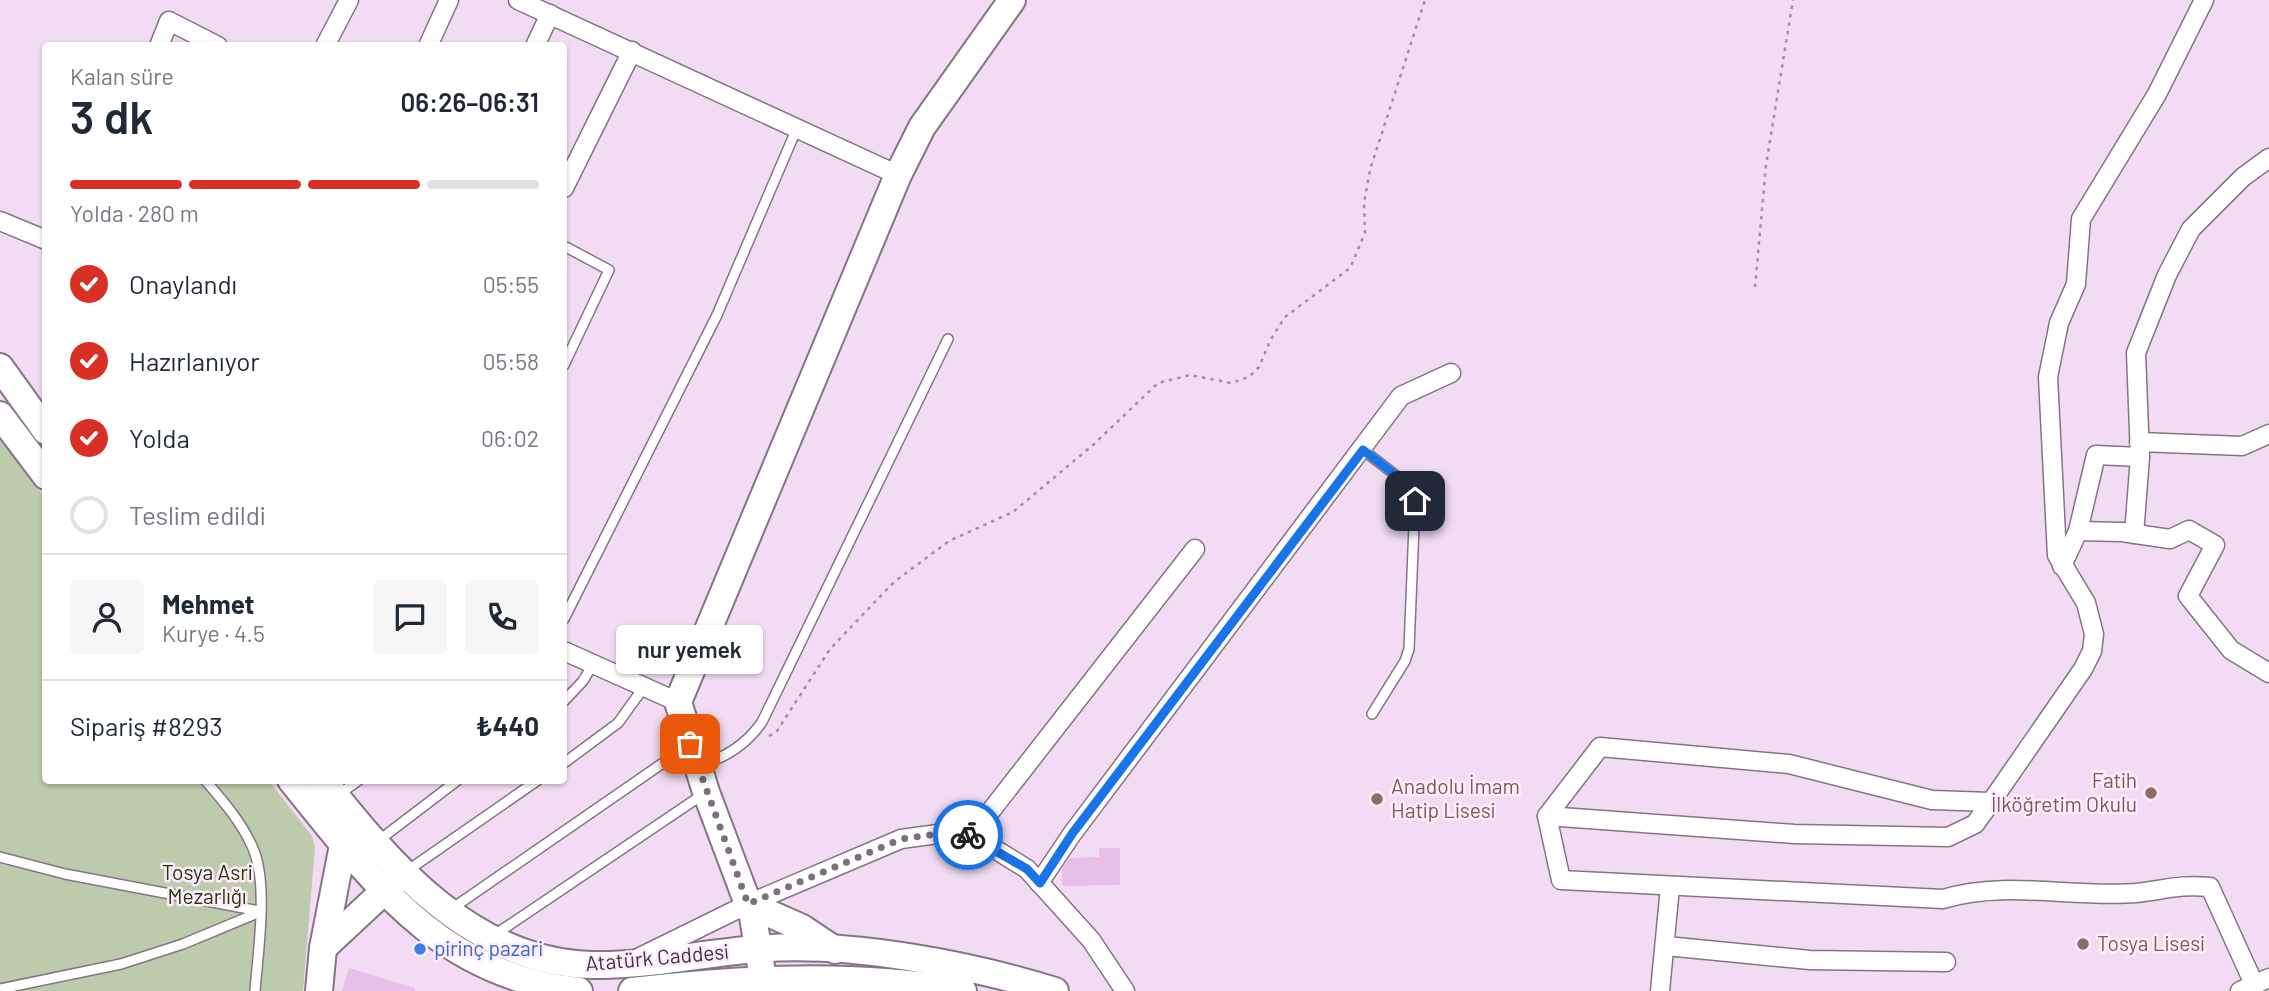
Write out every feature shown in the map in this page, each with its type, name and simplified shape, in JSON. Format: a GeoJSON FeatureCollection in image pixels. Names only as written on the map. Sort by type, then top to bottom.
{"type":"FeatureCollection","features":[{"type":"Feature","properties":{"kind":"main road"},"geometry":{"type":"LineString","coordinates":[[762,979],[759,949],[748,904],[706,792],[678,702],[898,175],[922,127],[1012,0]]}},
{"type":"Feature","properties":{"kind":"main road"},"geometry":{"type":"LineString","coordinates":[[0,367],[42,425]]}},
{"type":"Feature","properties":{"kind":"main road"},"geometry":{"type":"LineString","coordinates":[[0,415],[42,471]]}},
{"type":"Feature","properties":{"kind":"main road","name":"Atatürk Caddesi"},"geometry":{"type":"LineString","coordinates":[[296,784],[447,912],[490,937],[552,961],[595,965],[626,964],[759,949],[835,950],[983,971],[1055,991]]}},
{"type":"Feature","properties":{"kind":"main road","name":"Atatürk Caddesi"},"geometry":{"type":"LineString","coordinates":[[330,789],[359,837],[383,891],[418,925],[453,948],[523,979],[579,991]]}},
{"type":"Feature","properties":{"kind":"main road"},"geometry":{"type":"LineString","coordinates":[[318,991],[323,948],[359,837]]}},
{"type":"Feature","properties":{"kind":"main road"},"geometry":{"type":"LineString","coordinates":[[323,948],[403,874]]}},
{"type":"Feature","properties":{"kind":"main road"},"geometry":{"type":"LineString","coordinates":[[748,904],[802,928],[835,950]]}},
{"type":"Feature","properties":{"kind":"main road","name":"Atatürk Caddesi"},"geometry":{"type":"LineString","coordinates":[[632,991],[707,987],[762,979],[833,979],[963,991]]}},
{"type":"Feature","properties":{"kind":"street"},"geometry":{"type":"LineString","coordinates":[[327,42],[349,0]]}},
{"type":"Feature","properties":{"kind":"street"},"geometry":{"type":"LineString","coordinates":[[430,42],[449,0]]}},
{"type":"Feature","properties":{"kind":"street"},"geometry":{"type":"LineString","coordinates":[[518,0],[898,175]]}},
{"type":"Feature","properties":{"kind":"street"},"geometry":{"type":"LineString","coordinates":[[1547,816],[1794,834],[1948,837],[1975,824],[2083,669],[2092,651],[2092,617],[2062,566],[2054,531],[2048,377],[2059,323],[2076,284],[2081,219],[2157,94],[2204,0]]}},
{"type":"Feature","properties":{"kind":"street"},"geometry":{"type":"LineString","coordinates":[[537,42],[550,14]]}},
{"type":"Feature","properties":{"kind":"street"},"geometry":{"type":"LineString","coordinates":[[161,42],[169,21],[210,42]]}},
{"type":"Feature","properties":{"kind":"street"},"geometry":{"type":"LineString","coordinates":[[567,182],[632,51]]}},
{"type":"Feature","properties":{"kind":"street"},"geometry":{"type":"LineString","coordinates":[[2134,534],[2139,449],[2136,353],[2167,275],[2191,229],[2243,177],[2269,158]]}},
{"type":"Feature","properties":{"kind":"street"},"geometry":{"type":"LineString","coordinates":[[0,221],[42,238]]}},
{"type":"Feature","properties":{"kind":"street"},"geometry":{"type":"LineString","coordinates":[[1040,883],[1072,834],[1401,396],[1451,373]]}},
{"type":"Feature","properties":{"kind":"street"},"geometry":{"type":"LineString","coordinates":[[2062,566],[2078,531],[2096,455],[2139,449],[2242,446],[2269,434]]}},
{"type":"Feature","properties":{"kind":"street"},"geometry":{"type":"LineString","coordinates":[[2078,531],[2170,539],[2189,530],[2215,545],[2188,596],[2231,650],[2269,673]]}},
{"type":"Feature","properties":{"kind":"street"},"geometry":{"type":"LineString","coordinates":[[972,835],[1195,549]]}},
{"type":"Feature","properties":{"kind":"street"},"geometry":{"type":"LineString","coordinates":[[567,651],[678,702]]}},
{"type":"Feature","properties":{"kind":"street"},"geometry":{"type":"LineString","coordinates":[[1547,816],[1601,747],[1789,764],[1933,800],[1991,802]]}},
{"type":"Feature","properties":{"kind":"street"},"geometry":{"type":"LineString","coordinates":[[1547,816],[1561,880],[1943,899],[1971,890],[2136,893],[2182,884],[2210,887],[2255,984]]}},
{"type":"Feature","properties":{"kind":"street"},"geometry":{"type":"LineString","coordinates":[[626,964],[748,904],[901,839],[938,834],[972,835],[1027,869],[1091,940],[1125,991]]}},
{"type":"Feature","properties":{"kind":"street"},"geometry":{"type":"LineString","coordinates":[[1660,991],[1670,887]]}},
{"type":"Feature","properties":{"kind":"street"},"geometry":{"type":"LineString","coordinates":[[1666,946],[1810,960],[1946,962]]}},
{"type":"Feature","properties":{"kind":"lane"},"geometry":{"type":"LineString","coordinates":[[567,613],[718,314],[797,128]]}},
{"type":"Feature","properties":{"kind":"lane"},"geometry":{"type":"LineString","coordinates":[[567,248],[609,270],[567,359]]}},
{"type":"Feature","properties":{"kind":"lane"},"geometry":{"type":"LineString","coordinates":[[447,912],[694,754],[727,755],[749,739],[762,722],[948,339]]}},
{"type":"Feature","properties":{"kind":"lane"},"geometry":{"type":"LineString","coordinates":[[1363,450],[1408,486],[1417,510],[1409,649],[1405,662],[1372,713]]}},
{"type":"Feature","properties":{"kind":"lane"},"geometry":{"type":"LineString","coordinates":[[567,698],[583,681],[593,664]]}},
{"type":"Feature","properties":{"kind":"lane"},"geometry":{"type":"LineString","coordinates":[[567,761],[618,723],[644,687]]}},
{"type":"Feature","properties":{"kind":"lane"},"geometry":{"type":"LineString","coordinates":[[208,784],[234,814],[254,849],[260,912],[255,991]]}},
{"type":"Feature","properties":{"kind":"lane"},"geometry":{"type":"LineString","coordinates":[[359,837],[451,784]]}},
{"type":"Feature","properties":{"kind":"lane"},"geometry":{"type":"LineString","coordinates":[[403,874],[532,784]]}},
{"type":"Feature","properties":{"kind":"lane"},"geometry":{"type":"LineString","coordinates":[[490,937],[706,792]]}},
{"type":"Feature","properties":{"kind":"lane"},"geometry":{"type":"LineString","coordinates":[[0,857],[65,874],[260,912]]}},
{"type":"Feature","properties":{"kind":"lane"},"geometry":{"type":"LineString","coordinates":[[0,989],[121,964],[183,944],[260,912]]}},
{"type":"Feature","properties":{"kind":"path"},"geometry":{"type":"LineString","coordinates":[[749,739],[764,738],[777,731],[830,649],[894,582],[950,541],[1013,512],[1093,445],[1150,389],[1177,377],[1202,376],[1231,383],[1254,373],[1285,317],[1341,278],[1362,246],[1370,170],[1424,0]]}},
{"type":"Feature","properties":{"kind":"path"},"geometry":{"type":"LineString","coordinates":[[1755,287],[1766,165],[1793,0]]}},
{"type":"Feature","properties":{"kind":"green space","name":"Tosya Asri Mezarlığı"},"geometry":{"type":"Polygon","coordinates":[[[0,440],[42,494],[42,784],[271,784],[312,836],[315,847],[303,991],[0,991],[0,440]]]}},
{"type":"Feature","properties":{"kind":"building"},"geometry":{"type":"Polygon","coordinates":[[[1099,848],[1120,848],[1120,885],[1062,886],[1062,869],[1070,858],[1099,857],[1099,848]]]}},
{"type":"Feature","properties":{"kind":"building"},"geometry":{"type":"Polygon","coordinates":[[[349,968],[415,988],[415,991],[342,991],[349,968]]]}},
{"type":"Feature","properties":{"kind":"way so far"},"geometry":{"type":"LineString","coordinates":[[690,744],[748,904],[901,839],[938,834],[968,835]]}},
{"type":"Feature","properties":{"kind":"place","name":"nur yemek"},"geometry":{"type":"Point","coordinates":[690,744]}},
{"type":"Feature","properties":{"kind":"place","name":"Fatih İlköğretim Okulu"},"geometry":{"type":"Point","coordinates":[2151,793]}},
{"type":"Feature","properties":{"kind":"place","name":"Anadolu İmam Hatip Lisesi"},"geometry":{"type":"Point","coordinates":[1377,799]}},
{"type":"Feature","properties":{"kind":"place","name":"Tosya Lisesi"},"geometry":{"type":"Point","coordinates":[2083,944]}},
{"type":"Feature","properties":{"kind":"place","name":"pirinç pazari"},"geometry":{"type":"Point","coordinates":[420,949]}},
{"type":"Feature","properties":{"kind":"route"},"geometry":{"type":"LineString","coordinates":[[968,835],[1027,869],[1040,883],[1072,834],[1363,450],[1402,480],[1415,501]]}}]}
